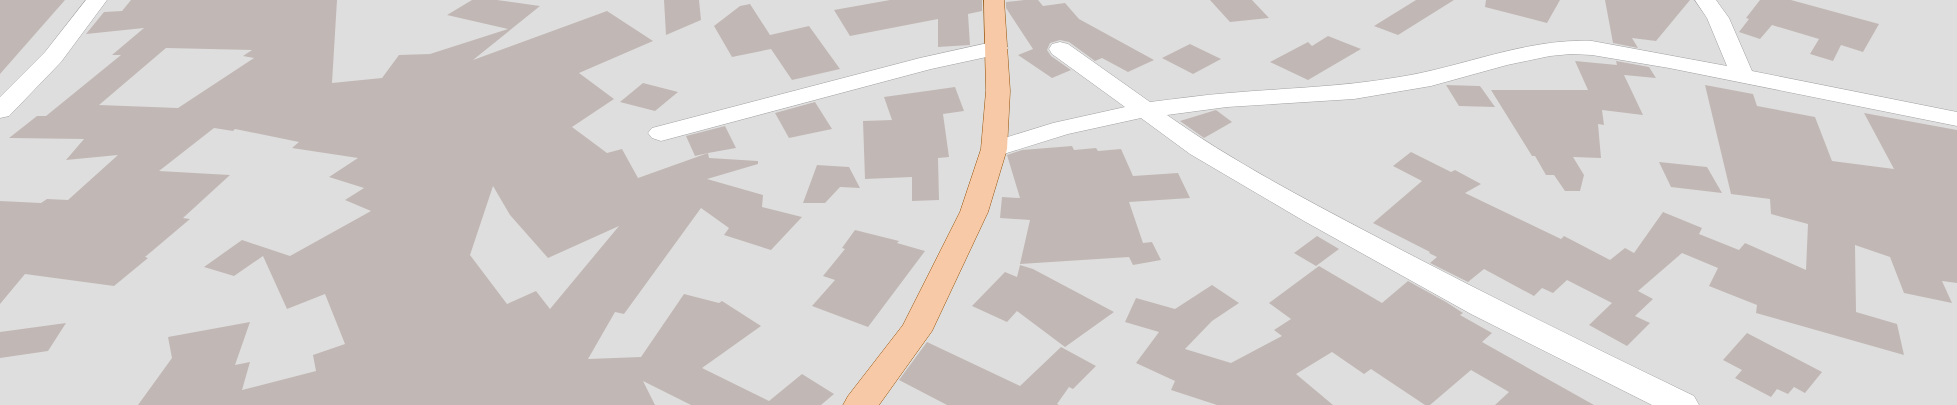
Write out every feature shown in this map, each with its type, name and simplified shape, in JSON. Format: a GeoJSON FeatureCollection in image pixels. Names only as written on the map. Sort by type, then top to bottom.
{"type":"FeatureCollection","features":[{"type":"Feature","properties":{"kind":"main road"},"geometry":{"type":"LineString","coordinates":[[860,405],[916,332],[974,212],[994,149],[998,91],[994,0]]}},
{"type":"Feature","properties":{"kind":"street"},"geometry":{"type":"LineString","coordinates":[[0,111],[53,57],[97,0]]}},
{"type":"Feature","properties":{"kind":"street"},"geometry":{"type":"LineString","coordinates":[[1705,0],[1718,18],[1743,76]]}},
{"type":"Feature","properties":{"kind":"street"},"geometry":{"type":"LineString","coordinates":[[661,133],[909,68],[997,48]]}},
{"type":"Feature","properties":{"kind":"street"},"geometry":{"type":"LineString","coordinates":[[994,149],[1062,128],[1146,110],[1226,100],[1354,92],[1431,79],[1504,59],[1557,48],[1592,48],[1669,61],[1957,119]]}},
{"type":"Feature","properties":{"kind":"street"},"geometry":{"type":"LineString","coordinates":[[1060,49],[1199,149],[1314,215],[1482,306],[1682,405]]}},
{"type":"Feature","properties":{"kind":"shaded area"},"geometry":{"type":"Polygon","coordinates":[[[0,0],[1957,0],[1957,405],[0,405],[0,0]]]}},
{"type":"Feature","properties":{"kind":"building"},"geometry":{"type":"Polygon","coordinates":[[[0,0],[65,0],[0,74],[0,0]]]}},
{"type":"Feature","properties":{"kind":"building"},"geometry":{"type":"Polygon","coordinates":[[[131,0],[337,0],[332,83],[382,78],[399,55],[430,54],[508,29],[447,15],[472,0],[497,0],[540,6],[473,60],[607,11],[653,41],[579,73],[614,99],[572,127],[607,153],[622,149],[638,178],[708,153],[709,158],[758,161],[758,164],[707,179],[763,195],[762,207],[802,217],[771,250],[724,235],[729,228],[701,208],[624,314],[615,312],[588,359],[641,357],[684,294],[719,303],[722,301],[761,326],[702,368],[769,401],[802,374],[834,394],[821,405],[691,405],[643,381],[655,405],[138,405],[172,358],[168,337],[250,322],[235,365],[250,362],[242,390],[316,371],[313,355],[345,344],[325,294],[287,309],[263,256],[234,276],[204,267],[242,240],[290,256],[371,211],[345,200],[364,188],[329,177],[358,158],[292,148],[299,142],[235,129],[233,131],[214,128],[159,171],[230,175],[183,218],[190,219],[114,286],[25,274],[0,304],[0,201],[41,203],[47,199],[68,200],[118,155],[66,160],[84,139],[9,138],[37,116],[46,116],[121,55],[112,55],[144,28],[86,34],[104,12],[122,11],[131,0]],[[166,48],[99,105],[178,108],[254,58],[243,56],[252,50],[166,48]],[[493,186],[470,255],[507,304],[536,291],[550,309],[619,226],[548,258],[510,215],[493,186]]]}},
{"type":"Feature","properties":{"kind":"building"},"geometry":{"type":"Polygon","coordinates":[[[664,0],[699,0],[701,20],[666,35],[664,0]]]}},
{"type":"Feature","properties":{"kind":"building"},"geometry":{"type":"Polygon","coordinates":[[[890,0],[982,0],[982,11],[968,14],[970,45],[938,47],[938,19],[850,36],[834,10],[890,0]]]}},
{"type":"Feature","properties":{"kind":"building"},"geometry":{"type":"Polygon","coordinates":[[[1038,0],[1043,6],[1065,3],[1079,19],[1154,60],[1128,72],[1102,58],[1095,61],[1069,42],[1060,40],[1050,43],[1047,50],[1051,56],[1071,70],[1052,78],[1018,55],[1033,49],[1006,8],[1006,2],[1038,0]]]}},
{"type":"Feature","properties":{"kind":"building"},"geometry":{"type":"Polygon","coordinates":[[[1210,0],[1252,0],[1269,18],[1230,22],[1210,0]]]}},
{"type":"Feature","properties":{"kind":"building"},"geometry":{"type":"Polygon","coordinates":[[[1416,0],[1454,0],[1398,35],[1374,26],[1416,0]]]}},
{"type":"Feature","properties":{"kind":"building"},"geometry":{"type":"Polygon","coordinates":[[[1486,0],[1560,0],[1547,23],[1485,7],[1486,0]]]}},
{"type":"Feature","properties":{"kind":"building"},"geometry":{"type":"Polygon","coordinates":[[[1605,0],[1690,0],[1656,41],[1632,38],[1638,48],[1613,43],[1605,0]]]}},
{"type":"Feature","properties":{"kind":"building"},"geometry":{"type":"Polygon","coordinates":[[[1760,0],[1791,0],[1879,24],[1863,52],[1841,45],[1833,61],[1810,54],[1819,39],[1772,25],[1760,39],[1739,32],[1749,19],[1746,18],[1760,0]]]}},
{"type":"Feature","properties":{"kind":"building"},"geometry":{"type":"Polygon","coordinates":[[[750,4],[770,35],[809,26],[840,69],[792,80],[771,49],[732,57],[714,26],[740,6],[750,4]]]}},
{"type":"Feature","properties":{"kind":"building"},"geometry":{"type":"Polygon","coordinates":[[[1328,36],[1361,49],[1308,80],[1270,62],[1308,42],[1312,46],[1328,36]]]}},
{"type":"Feature","properties":{"kind":"building"},"geometry":{"type":"Polygon","coordinates":[[[1190,44],[1221,59],[1193,74],[1162,58],[1190,44]]]}},
{"type":"Feature","properties":{"kind":"building"},"geometry":{"type":"Polygon","coordinates":[[[1575,61],[1617,65],[1616,61],[1649,67],[1656,78],[1624,75],[1643,115],[1602,110],[1604,125],[1598,124],[1601,158],[1573,157],[1584,175],[1580,191],[1565,191],[1554,175],[1546,175],[1535,156],[1532,156],[1491,90],[1588,90],[1575,61]]]}},
{"type":"Feature","properties":{"kind":"building"},"geometry":{"type":"Polygon","coordinates":[[[643,83],[678,92],[655,111],[620,102],[643,83]]]}},
{"type":"Feature","properties":{"kind":"building"},"geometry":{"type":"Polygon","coordinates":[[[1446,85],[1480,86],[1495,107],[1459,106],[1446,85]]]}},
{"type":"Feature","properties":{"kind":"building"},"geometry":{"type":"Polygon","coordinates":[[[1705,85],[1753,94],[1757,106],[1815,117],[1832,161],[1894,169],[1864,113],[1957,130],[1957,283],[1942,281],[1952,303],[1904,293],[1890,257],[1855,245],[1856,312],[1897,324],[1904,355],[1756,313],[1757,305],[1709,286],[1718,268],[1682,253],[1638,291],[1653,299],[1635,316],[1650,323],[1627,346],[1589,325],[1612,303],[1567,280],[1553,293],[1542,288],[1534,296],[1484,269],[1468,282],[1430,263],[1437,257],[1430,252],[1373,223],[1422,181],[1393,166],[1411,152],[1451,172],[1455,170],[1481,184],[1465,193],[1561,239],[1564,236],[1610,260],[1625,248],[1634,253],[1663,212],[1702,228],[1699,234],[1739,250],[1745,243],[1806,270],[1808,224],[1771,214],[1770,199],[1731,194],[1705,85]]]}},
{"type":"Feature","properties":{"kind":"building"},"geometry":{"type":"Polygon","coordinates":[[[955,87],[964,111],[943,114],[949,157],[938,158],[939,200],[912,201],[912,177],[865,179],[863,121],[892,120],[884,97],[955,87]]]}},
{"type":"Feature","properties":{"kind":"building"},"geometry":{"type":"Polygon","coordinates":[[[815,102],[832,129],[789,138],[775,113],[815,102]]]}},
{"type":"Feature","properties":{"kind":"building"},"geometry":{"type":"Polygon","coordinates":[[[1216,110],[1232,122],[1204,138],[1180,121],[1216,110]]]}},
{"type":"Feature","properties":{"kind":"building"},"geometry":{"type":"Polygon","coordinates":[[[725,126],[736,148],[695,156],[686,136],[725,126]]]}},
{"type":"Feature","properties":{"kind":"building"},"geometry":{"type":"Polygon","coordinates":[[[1072,146],[1074,150],[1096,148],[1098,151],[1121,149],[1133,176],[1178,173],[1190,198],[1129,202],[1143,243],[1152,242],[1161,260],[1133,265],[1129,257],[1020,264],[1030,220],[1000,218],[1002,197],[1020,198],[1007,155],[1022,150],[1072,146]]]}},
{"type":"Feature","properties":{"kind":"building"},"geometry":{"type":"Polygon","coordinates":[[[1659,162],[1707,167],[1722,193],[1671,187],[1659,162]]]}},
{"type":"Feature","properties":{"kind":"building"},"geometry":{"type":"Polygon","coordinates":[[[817,165],[849,167],[860,188],[840,187],[825,203],[803,203],[817,165]]]}},
{"type":"Feature","properties":{"kind":"building"},"geometry":{"type":"Polygon","coordinates":[[[855,230],[899,241],[897,243],[925,251],[868,327],[812,306],[835,280],[823,276],[845,249],[842,248],[855,230]]]}},
{"type":"Feature","properties":{"kind":"building"},"geometry":{"type":"Polygon","coordinates":[[[1317,236],[1339,249],[1316,266],[1294,253],[1317,236]]]}},
{"type":"Feature","properties":{"kind":"building"},"geometry":{"type":"Polygon","coordinates":[[[1020,265],[1033,269],[1114,312],[1065,347],[1017,311],[1007,322],[972,306],[1005,272],[1017,277],[1020,265]]]}},
{"type":"Feature","properties":{"kind":"building"},"geometry":{"type":"Polygon","coordinates":[[[1319,266],[1382,303],[1408,281],[1446,302],[1463,313],[1460,315],[1492,333],[1482,342],[1594,405],[1495,405],[1509,392],[1471,370],[1430,405],[1425,405],[1371,369],[1364,374],[1332,352],[1296,374],[1333,405],[1217,405],[1171,390],[1175,381],[1136,363],[1159,332],[1125,322],[1136,298],[1175,309],[1212,285],[1239,303],[1212,321],[1185,349],[1231,363],[1282,336],[1274,330],[1291,319],[1269,303],[1319,266]]]}},
{"type":"Feature","properties":{"kind":"building"},"geometry":{"type":"Polygon","coordinates":[[[66,323],[48,351],[0,358],[0,332],[66,323]]]}},
{"type":"Feature","properties":{"kind":"building"},"geometry":{"type":"Polygon","coordinates":[[[1747,333],[1822,372],[1805,393],[1794,387],[1788,394],[1777,389],[1771,397],[1735,378],[1742,370],[1723,360],[1747,333]]]}},
{"type":"Feature","properties":{"kind":"building"},"geometry":{"type":"Polygon","coordinates":[[[927,342],[1020,386],[1061,347],[1096,366],[1073,389],[1069,387],[1057,404],[1059,405],[947,405],[899,380],[927,342]]]}}]}
